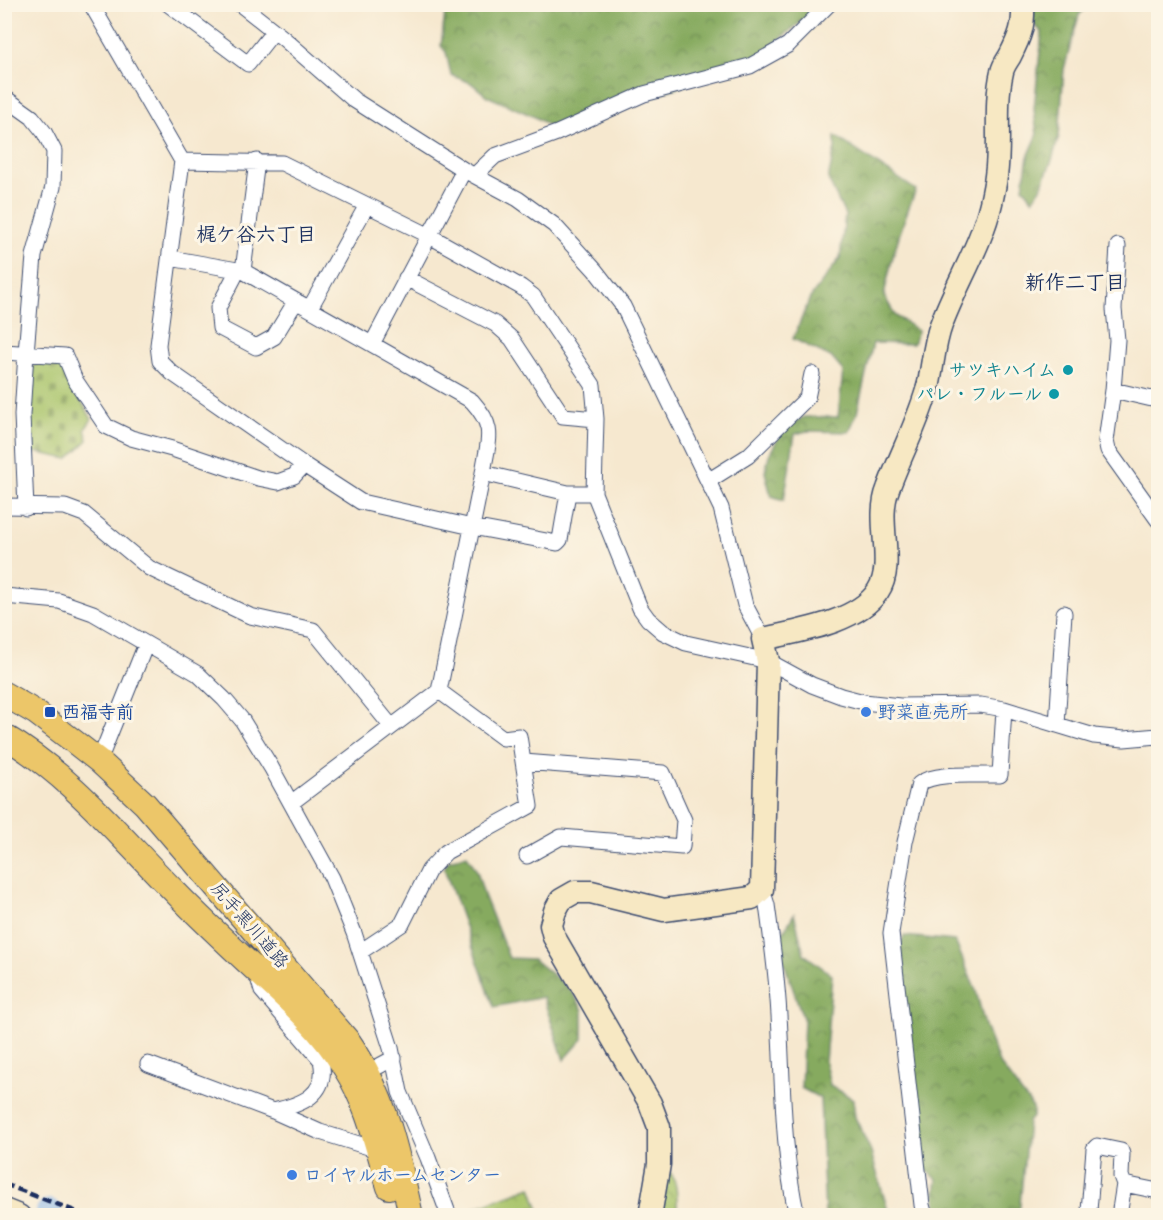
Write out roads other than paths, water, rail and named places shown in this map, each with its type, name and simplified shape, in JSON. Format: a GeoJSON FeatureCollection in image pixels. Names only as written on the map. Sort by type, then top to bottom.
{"type":"FeatureCollection","features":[{"type":"Feature","properties":{"kind":"main road","name":"尻手黒川道路"},"geometry":{"type":"LineString","coordinates":[[4,694],[35,712],[99,761],[145,804],[324,1010],[349,1042],[368,1072],[386,1113],[411,1215]]}},
{"type":"Feature","properties":{"kind":"main road","name":"尻手黒川道路"},"geometry":{"type":"LineString","coordinates":[[4,736],[17,743],[98,812],[175,892],[293,1004],[344,1065],[357,1087],[396,1215]]}},
{"type":"Feature","properties":{"kind":"street"},"geometry":{"type":"LineString","coordinates":[[91,4],[182,161],[158,345],[160,361],[172,373],[361,502],[557,543],[560,540],[568,493]]}},
{"type":"Feature","properties":{"kind":"street"},"geometry":{"type":"LineString","coordinates":[[168,4],[248,64],[274,31]]}},
{"type":"Feature","properties":{"kind":"street"},"geometry":{"type":"LineString","coordinates":[[240,4],[354,100],[518,200],[554,225],[595,270],[623,306],[721,508],[745,605],[764,639],[768,661],[762,889],[768,905],[778,999],[785,1128],[792,1194],[797,1215]]}},
{"type":"Feature","properties":{"kind":"street"},"geometry":{"type":"LineString","coordinates":[[372,344],[428,236],[470,172],[495,156],[557,133],[644,94],[750,66],[788,45],[829,4]]}},
{"type":"Feature","properties":{"kind":"street"},"geometry":{"type":"LineString","coordinates":[[764,639],[827,623],[859,609],[878,592],[884,580],[886,563],[882,527],[886,492],[925,394],[940,326],[979,238],[990,206],[996,175],[998,101],[1002,70],[1024,24],[1023,4]]}},
{"type":"Feature","properties":{"kind":"street"},"geometry":{"type":"LineString","coordinates":[[4,97],[32,117],[44,132],[54,152],[52,187],[34,256],[26,353],[22,415],[26,508]]}},
{"type":"Feature","properties":{"kind":"street"},"geometry":{"type":"LineString","coordinates":[[182,161],[282,163],[428,236],[521,287],[533,296],[593,385],[596,419],[594,493],[640,608],[648,619],[663,632],[686,642],[768,661],[812,685],[864,702],[909,706],[981,705],[1004,709],[1094,736],[1124,739],[1158,736]]}},
{"type":"Feature","properties":{"kind":"street"},"geometry":{"type":"LineString","coordinates":[[257,161],[240,270],[224,293],[218,308],[220,328],[256,346],[274,337],[303,304],[367,205]]}},
{"type":"Feature","properties":{"kind":"street"},"geometry":{"type":"LineString","coordinates":[[1118,246],[1114,309],[1118,340],[1106,441],[1108,450],[1158,520]]}},
{"type":"Feature","properties":{"kind":"street"},"geometry":{"type":"LineString","coordinates":[[170,258],[240,270],[472,401],[488,422],[489,438],[483,473],[439,691],[291,803]]}},
{"type":"Feature","properties":{"kind":"street"},"geometry":{"type":"LineString","coordinates":[[406,278],[495,324],[512,339],[563,416],[596,419]]}},
{"type":"Feature","properties":{"kind":"street"},"geometry":{"type":"LineString","coordinates":[[4,352],[65,356],[75,380],[105,426],[131,438],[172,449],[258,478],[278,482],[294,476],[304,465]]}},
{"type":"Feature","properties":{"kind":"street"},"geometry":{"type":"LineString","coordinates":[[708,481],[748,456],[807,398],[812,374]]}},
{"type":"Feature","properties":{"kind":"street"},"geometry":{"type":"LineString","coordinates":[[1113,390],[1152,399],[1158,397]]}},
{"type":"Feature","properties":{"kind":"street"},"geometry":{"type":"LineString","coordinates":[[483,473],[568,493],[594,493]]}},
{"type":"Feature","properties":{"kind":"street"},"geometry":{"type":"LineString","coordinates":[[4,506],[65,507],[84,514],[149,567],[250,616],[313,630],[391,726]]}},
{"type":"Feature","properties":{"kind":"street"},"geometry":{"type":"LineString","coordinates":[[4,596],[59,601],[93,613],[198,674],[242,720],[332,878],[360,952],[394,1058],[400,1092],[449,1215]]}},
{"type":"Feature","properties":{"kind":"street"},"geometry":{"type":"LineString","coordinates":[[1057,725],[1064,613]]}},
{"type":"Feature","properties":{"kind":"street"},"geometry":{"type":"LineString","coordinates":[[99,761],[146,644]]}},
{"type":"Feature","properties":{"kind":"street"},"geometry":{"type":"LineString","coordinates":[[360,952],[402,924],[429,870],[446,852],[530,806],[519,736],[503,738],[439,691]]}},
{"type":"Feature","properties":{"kind":"street"},"geometry":{"type":"LineString","coordinates":[[925,1215],[891,933],[902,864],[919,784],[924,780],[938,777],[1000,775],[1004,709]]}},
{"type":"Feature","properties":{"kind":"street"},"geometry":{"type":"LineString","coordinates":[[524,762],[663,773],[684,820],[682,847],[561,837],[527,856]]}},
{"type":"Feature","properties":{"kind":"street"},"geometry":{"type":"LineString","coordinates":[[650,1215],[659,1164],[659,1127],[650,1103],[554,937],[551,925],[555,912],[561,900],[575,892],[591,892],[664,910],[752,898],[762,889]]}},
{"type":"Feature","properties":{"kind":"street"},"geometry":{"type":"LineString","coordinates":[[254,968],[262,991],[321,1059],[324,1072],[315,1094],[299,1105],[273,1112]]}},
{"type":"Feature","properties":{"kind":"street"},"geometry":{"type":"LineString","coordinates":[[368,1072],[394,1058]]}},
{"type":"Feature","properties":{"kind":"street"},"geometry":{"type":"LineString","coordinates":[[148,1064],[320,1132],[378,1150]]}},
{"type":"Feature","properties":{"kind":"street"},"geometry":{"type":"LineString","coordinates":[[1095,1215],[1091,1215],[1089,1211],[1094,1149],[1097,1146],[1121,1151],[1121,1176],[1124,1184],[1119,1215]]}},
{"type":"Feature","properties":{"kind":"street"},"geometry":{"type":"LineString","coordinates":[[1124,1184],[1158,1191]]}},
{"type":"Feature","properties":{"kind":"street"},"geometry":{"type":"LineString","coordinates":[[4,1210],[19,1215]]}},
{"type":"Feature","properties":{"kind":"waterway"},"geometry":{"type":"LineString","coordinates":[[49,1212],[50,1216]]}},
{"type":"Feature","properties":{"kind":"railway"},"geometry":{"type":"LineString","coordinates":[[4,1184],[88,1216]]}},
{"type":"Feature","properties":{"kind":"place","name":"サツキハイム"},"geometry":{"type":"Point","coordinates":[1068,370]}},
{"type":"Feature","properties":{"kind":"place","name":"パレ・フルール"},"geometry":{"type":"Point","coordinates":[1054,394]}},
{"type":"Feature","properties":{"kind":"place","name":"西福寺前"},"geometry":{"type":"Point","coordinates":[50,712]}},
{"type":"Feature","properties":{"kind":"place","name":"野菜直売所"},"geometry":{"type":"Point","coordinates":[866,712]}},
{"type":"Feature","properties":{"kind":"place","name":"ロイヤルホームセンター"},"geometry":{"type":"Point","coordinates":[292,1175]}},
{"type":"Feature","properties":{"kind":"district","name":"梶ケ谷六丁目"},"geometry":{"type":"Point","coordinates":[256,234]}},
{"type":"Feature","properties":{"kind":"district","name":"新作二丁目"},"geometry":{"type":"Point","coordinates":[1075,282]}}]}
